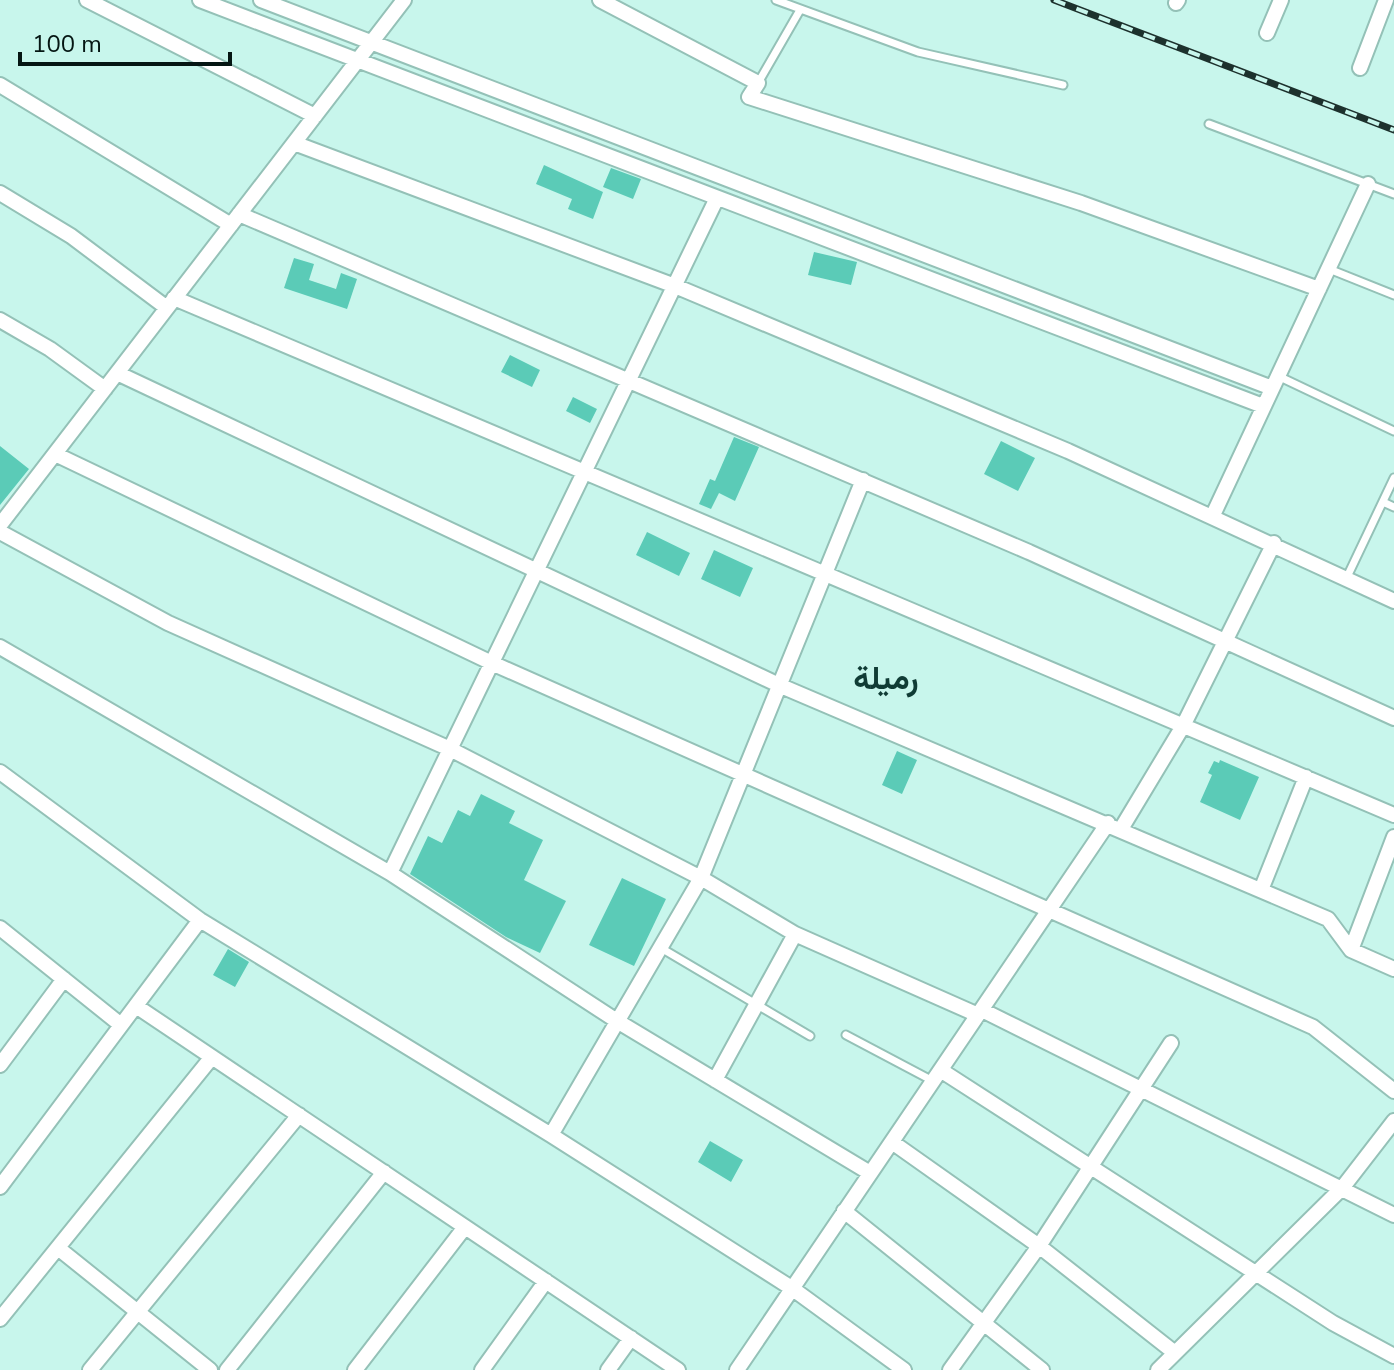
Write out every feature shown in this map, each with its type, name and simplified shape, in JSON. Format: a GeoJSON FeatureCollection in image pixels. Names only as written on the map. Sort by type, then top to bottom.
{"type":"FeatureCollection","features":[{"type":"Feature","properties":{"kind":"street"},"geometry":{"type":"LineString","coordinates":[[87,0],[315,116]]}},
{"type":"Feature","properties":{"kind":"street"},"geometry":{"type":"LineString","coordinates":[[200,0],[716,200],[1263,406]]}},
{"type":"Feature","properties":{"kind":"street"},"geometry":{"type":"LineString","coordinates":[[261,0],[1275,382]]}},
{"type":"Feature","properties":{"kind":"street"},"geometry":{"type":"LineString","coordinates":[[0,525],[404,0]]}},
{"type":"Feature","properties":{"kind":"street"},"geometry":{"type":"LineString","coordinates":[[600,0],[758,83],[749,97],[1081,203],[1319,289]]}},
{"type":"Feature","properties":{"kind":"street"},"geometry":{"type":"LineString","coordinates":[[1267,33],[1281,0]]}},
{"type":"Feature","properties":{"kind":"street"},"geometry":{"type":"LineString","coordinates":[[1360,68],[1386,0]]}},
{"type":"Feature","properties":{"kind":"street"},"geometry":{"type":"LineString","coordinates":[[0,85],[235,219],[630,379],[1226,640],[1394,718]]}},
{"type":"Feature","properties":{"kind":"street"},"geometry":{"type":"LineString","coordinates":[[294,143],[675,286],[1213,515],[1394,601]]}},
{"type":"Feature","properties":{"kind":"street"},"geometry":{"type":"LineString","coordinates":[[1213,515],[1368,184]]}},
{"type":"Feature","properties":{"kind":"street"},"geometry":{"type":"LineString","coordinates":[[0,193],[171,303],[586,472],[1394,815]]}},
{"type":"Feature","properties":{"kind":"street"},"geometry":{"type":"LineString","coordinates":[[390,873],[494,664],[716,200]]}},
{"type":"Feature","properties":{"kind":"street"},"geometry":{"type":"LineString","coordinates":[[0,320],[50,349],[105,389]]}},
{"type":"Feature","properties":{"kind":"street"},"geometry":{"type":"LineString","coordinates":[[117,373],[781,686],[1328,919],[1351,950],[1394,969]]}},
{"type":"Feature","properties":{"kind":"street"},"geometry":{"type":"LineString","coordinates":[[55,454],[494,664],[1313,1027],[1394,1091]]}},
{"type":"Feature","properties":{"kind":"street"},"geometry":{"type":"LineString","coordinates":[[551,1135],[701,878],[863,480]]}},
{"type":"Feature","properties":{"kind":"street"},"geometry":{"type":"LineString","coordinates":[[0,532],[168,623],[450,749],[701,878],[795,934],[980,1013],[1343,1187],[1394,1215]]}},
{"type":"Feature","properties":{"kind":"street"},"geometry":{"type":"LineString","coordinates":[[737,1370],[1051,909],[1114,826],[1183,726],[1274,543]]}},
{"type":"Feature","properties":{"kind":"street"},"geometry":{"type":"LineString","coordinates":[[0,647],[390,873],[617,1021],[870,1173]]}},
{"type":"Feature","properties":{"kind":"street"},"geometry":{"type":"LineString","coordinates":[[0,772],[200,920],[551,1135],[793,1289],[904,1370]]}},
{"type":"Feature","properties":{"kind":"street"},"geometry":{"type":"LineString","coordinates":[[1261,890],[1306,777]]}},
{"type":"Feature","properties":{"kind":"street"},"geometry":{"type":"LineString","coordinates":[[1351,950],[1394,837]]}},
{"type":"Feature","properties":{"kind":"street"},"geometry":{"type":"LineString","coordinates":[[0,1187],[200,920]]}},
{"type":"Feature","properties":{"kind":"street"},"geometry":{"type":"LineString","coordinates":[[715,1080],[795,934]]}},
{"type":"Feature","properties":{"kind":"street"},"geometry":{"type":"LineString","coordinates":[[2,936],[64,979],[121,1025]]}},
{"type":"Feature","properties":{"kind":"street"},"geometry":{"type":"LineString","coordinates":[[0,1065],[64,979]]}},
{"type":"Feature","properties":{"kind":"street"},"geometry":{"type":"LineString","coordinates":[[136,1006],[678,1370]]}},
{"type":"Feature","properties":{"kind":"street"},"geometry":{"type":"LineString","coordinates":[[950,1370],[1039,1246],[1171,1043]]}},
{"type":"Feature","properties":{"kind":"street"},"geometry":{"type":"LineString","coordinates":[[0,1319],[212,1057]]}},
{"type":"Feature","properties":{"kind":"street"},"geometry":{"type":"LineString","coordinates":[[938,1077],[1092,1166],[1255,1274],[1333,1323],[1394,1356]]}},
{"type":"Feature","properties":{"kind":"street"},"geometry":{"type":"LineString","coordinates":[[90,1370],[299,1115]]}},
{"type":"Feature","properties":{"kind":"street"},"geometry":{"type":"LineString","coordinates":[[1158,1370],[1343,1187],[1394,1121]]}},
{"type":"Feature","properties":{"kind":"street"},"geometry":{"type":"LineString","coordinates":[[892,1142],[1039,1246],[1175,1353]]}},
{"type":"Feature","properties":{"kind":"street"},"geometry":{"type":"LineString","coordinates":[[227,1370],[384,1172]]}},
{"type":"Feature","properties":{"kind":"street"},"geometry":{"type":"LineString","coordinates":[[844,1211],[1042,1370]]}},
{"type":"Feature","properties":{"kind":"street"},"geometry":{"type":"LineString","coordinates":[[355,1370],[465,1227]]}},
{"type":"Feature","properties":{"kind":"street"},"geometry":{"type":"LineString","coordinates":[[58,1248],[210,1370]]}},
{"type":"Feature","properties":{"kind":"street"},"geometry":{"type":"LineString","coordinates":[[482,1370],[546,1281]]}},
{"type":"Feature","properties":{"kind":"street"},"geometry":{"type":"LineString","coordinates":[[608,1370],[631,1338]]}},
{"type":"Feature","properties":{"kind":"lane"},"geometry":{"type":"LineString","coordinates":[[776,0],[918,52],[1063,85]]}},
{"type":"Feature","properties":{"kind":"lane"},"geometry":{"type":"LineString","coordinates":[[758,83],[800,10]]}},
{"type":"Feature","properties":{"kind":"lane"},"geometry":{"type":"LineString","coordinates":[[1209,124],[1394,194]]}},
{"type":"Feature","properties":{"kind":"lane"},"geometry":{"type":"LineString","coordinates":[[1329,269],[1394,295]]}},
{"type":"Feature","properties":{"kind":"lane"},"geometry":{"type":"LineString","coordinates":[[1275,382],[1394,431]]}},
{"type":"Feature","properties":{"kind":"lane"},"geometry":{"type":"LineString","coordinates":[[1347,577],[1394,478]]}},
{"type":"Feature","properties":{"kind":"lane"},"geometry":{"type":"LineString","coordinates":[[1383,502],[1394,507]]}},
{"type":"Feature","properties":{"kind":"lane"},"geometry":{"type":"LineString","coordinates":[[659,946],[810,1036]]}},
{"type":"Feature","properties":{"kind":"lane"},"geometry":{"type":"LineString","coordinates":[[846,1035],[938,1077]]}},
{"type":"Feature","properties":{"kind":"building"},"geometry":{"type":"Polygon","coordinates":[[[544,165],[603,192],[593,219],[568,209],[572,199],[536,184],[544,165]]]}},
{"type":"Feature","properties":{"kind":"building"},"geometry":{"type":"Polygon","coordinates":[[[611,168],[641,179],[633,199],[603,187],[611,168]]]}},
{"type":"Feature","properties":{"kind":"building"},"geometry":{"type":"Polygon","coordinates":[[[814,252],[857,262],[851,285],[808,275],[814,252]]]}},
{"type":"Feature","properties":{"kind":"building"},"geometry":{"type":"Polygon","coordinates":[[[294,258],[314,264],[309,280],[336,289],[341,273],[357,279],[347,309],[284,288],[294,258]]]}},
{"type":"Feature","properties":{"kind":"building"},"geometry":{"type":"Polygon","coordinates":[[[510,355],[540,370],[532,387],[501,372],[510,355]]]}},
{"type":"Feature","properties":{"kind":"building"},"geometry":{"type":"Polygon","coordinates":[[[573,397],[597,409],[590,423],[566,411],[573,397]]]}},
{"type":"Feature","properties":{"kind":"building"},"geometry":{"type":"Polygon","coordinates":[[[734,437],[759,447],[735,501],[719,493],[711,509],[699,504],[710,479],[715,481],[734,437]]]}},
{"type":"Feature","properties":{"kind":"building"},"geometry":{"type":"Polygon","coordinates":[[[1001,441],[1035,458],[1018,491],[984,474],[1001,441]]]}},
{"type":"Feature","properties":{"kind":"building"},"geometry":{"type":"Polygon","coordinates":[[[0,446],[29,469],[0,505],[0,446]]]}},
{"type":"Feature","properties":{"kind":"building"},"geometry":{"type":"Polygon","coordinates":[[[647,532],[690,553],[679,576],[636,555],[647,532]]]}},
{"type":"Feature","properties":{"kind":"building"},"geometry":{"type":"Polygon","coordinates":[[[714,550],[753,568],[740,597],[701,579],[714,550]]]}},
{"type":"Feature","properties":{"kind":"building"},"geometry":{"type":"Polygon","coordinates":[[[897,751],[917,760],[902,794],[882,785],[897,751]]]}},
{"type":"Feature","properties":{"kind":"building"},"geometry":{"type":"Polygon","coordinates":[[[1220,760],[1259,777],[1240,820],[1200,802],[1212,775],[1208,773],[1214,761],[1219,763],[1220,760]]]}},
{"type":"Feature","properties":{"kind":"building"},"geometry":{"type":"Polygon","coordinates":[[[481,794],[515,811],[509,823],[543,840],[524,880],[566,901],[540,953],[506,937],[410,874],[428,836],[442,843],[458,810],[470,816],[481,794]]]}},
{"type":"Feature","properties":{"kind":"building"},"geometry":{"type":"Polygon","coordinates":[[[622,878],[666,899],[634,966],[589,945],[622,878]]]}},
{"type":"Feature","properties":{"kind":"building"},"geometry":{"type":"Polygon","coordinates":[[[228,949],[249,962],[235,987],[213,975],[228,949]]]}},
{"type":"Feature","properties":{"kind":"building"},"geometry":{"type":"Polygon","coordinates":[[[710,1141],[743,1160],[731,1182],[698,1162],[710,1141]]]}},
{"type":"Feature","properties":{"kind":"railway"},"geometry":{"type":"LineString","coordinates":[[1054,0],[1394,130]]}},
{"type":"Feature","properties":{"kind":"district","name":"رميلة"},"geometry":{"type":"Point","coordinates":[886,678]}}]}
